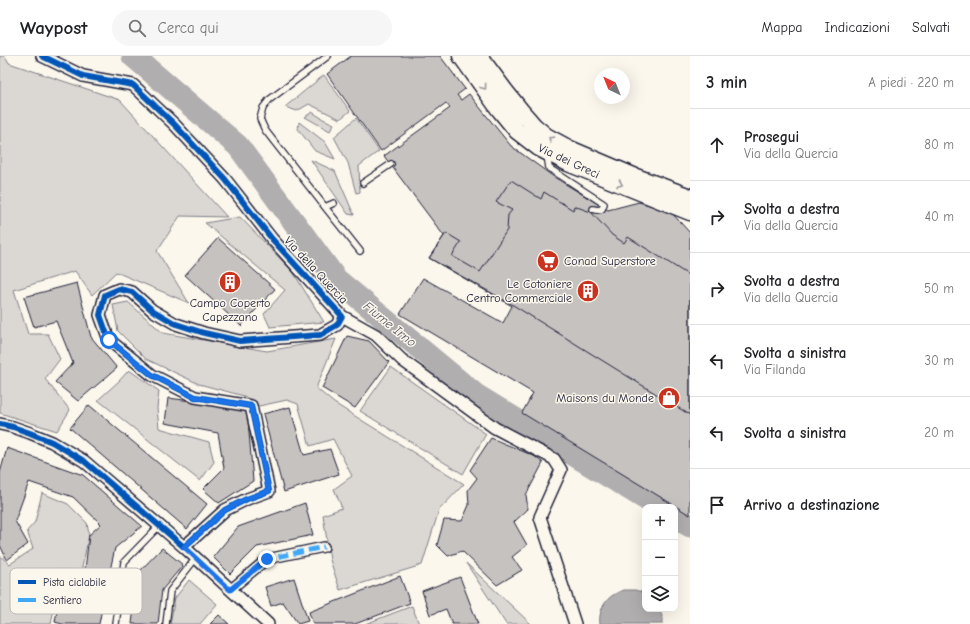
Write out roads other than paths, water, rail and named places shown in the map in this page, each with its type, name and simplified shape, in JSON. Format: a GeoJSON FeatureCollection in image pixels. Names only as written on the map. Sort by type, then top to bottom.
{"type":"FeatureCollection","features":[{"type":"Feature","properties":{"kind":"main road","name":"Via dei Greci"},"geometry":{"type":"LineString","coordinates":[[461,56],[517,131],[530,142],[547,153],[568,163],[690,212]]}},
{"type":"Feature","properties":{"kind":"main road","name":"Via dei Greci"},"geometry":{"type":"LineString","coordinates":[[479,56],[534,126],[546,136],[570,149],[690,198]]}},
{"type":"Feature","properties":{"kind":"street","name":"Via della Quercia"},"geometry":{"type":"LineString","coordinates":[[42,56],[83,76],[133,85],[175,125],[225,179],[272,239],[342,316],[337,325],[320,334],[240,340],[204,333],[176,324],[152,310],[132,292],[119,289],[105,295],[100,315],[109,340],[152,375],[195,397],[251,406],[269,491],[246,499],[225,510],[184,547]]}},
{"type":"Feature","properties":{"kind":"street"},"geometry":{"type":"LineString","coordinates":[[342,316],[376,335],[402,360],[495,428],[554,459],[561,470],[540,517],[575,624]]}},
{"type":"Feature","properties":{"kind":"street"},"geometry":{"type":"LineString","coordinates":[[0,424],[52,442],[84,461],[184,547],[268,624]]}},
{"type":"Feature","properties":{"kind":"street"},"geometry":{"type":"LineString","coordinates":[[230,590],[267,559],[324,547]]}},
{"type":"Feature","properties":{"kind":"lane"},"geometry":{"type":"LineString","coordinates":[[328,56],[269,100],[263,108],[260,119],[265,130],[360,251]]}},
{"type":"Feature","properties":{"kind":"lane"},"geometry":{"type":"LineString","coordinates":[[547,153],[549,168],[604,204],[602,209],[593,209]]}},
{"type":"Feature","properties":{"kind":"lane"},"geometry":{"type":"LineString","coordinates":[[363,183],[391,164]]}},
{"type":"Feature","properties":{"kind":"lane"},"geometry":{"type":"LineString","coordinates":[[325,207],[334,203]]}},
{"type":"Feature","properties":{"kind":"lane"},"geometry":{"type":"LineString","coordinates":[[123,568],[124,562],[159,526]]}},
{"type":"Feature","properties":{"kind":"lane"},"geometry":{"type":"LineString","coordinates":[[166,624],[170,591],[196,558]]}},
{"type":"Feature","properties":{"kind":"lane"},"geometry":{"type":"LineString","coordinates":[[116,624],[117,614]]}},
{"type":"Feature","properties":{"kind":"waterway","name":"Fiume Irno"},"geometry":{"type":"LineString","coordinates":[[133,56],[238,146],[336,279],[476,395],[654,504]]}},
{"type":"Feature","properties":{"kind":"waterway","name":"Fiume Irno"},"geometry":{"type":"LineString","coordinates":[[678,519],[690,526]]}},
{"type":"Feature","properties":{"kind":"place","name":"Conad Superstore"},"geometry":{"type":"Point","coordinates":[548,261]}},
{"type":"Feature","properties":{"kind":"place","name":"Campo Coperto Capezzano"},"geometry":{"type":"Point","coordinates":[230,282]}},
{"type":"Feature","properties":{"kind":"place","name":"Le Cotoniere Centro Commerciale"},"geometry":{"type":"Point","coordinates":[588,291]}},
{"type":"Feature","properties":{"kind":"place","name":"Maisons du Monde"},"geometry":{"type":"Point","coordinates":[669,398]}}]}
